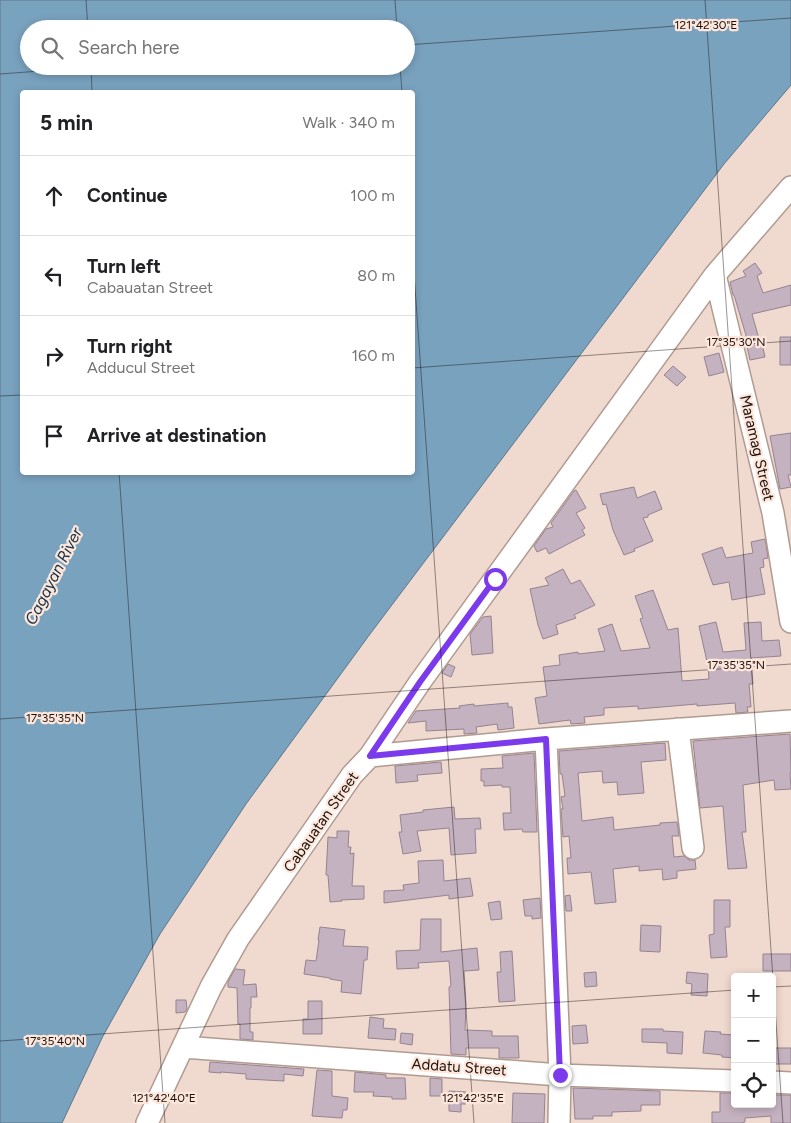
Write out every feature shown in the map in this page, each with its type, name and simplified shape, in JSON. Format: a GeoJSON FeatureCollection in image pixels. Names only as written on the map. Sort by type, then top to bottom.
{"type":"FeatureCollection","features":[{"type":"Feature","properties":{"kind":"street","name":"Cabauatan Street"},"geometry":{"type":"LineString","coordinates":[[147,1123],[211,987],[238,939],[352,775],[370,756],[420,682],[715,275],[791,187]]}},
{"type":"Feature","properties":{"kind":"street","name":"Maramag Street"},"geometry":{"type":"LineString","coordinates":[[715,275],[773,513],[791,622]]}},
{"type":"Feature","properties":{"kind":"street"},"geometry":{"type":"LineString","coordinates":[[370,756],[546,739],[791,721]]}},
{"type":"Feature","properties":{"kind":"street"},"geometry":{"type":"LineString","coordinates":[[678,729],[693,848]]}},
{"type":"Feature","properties":{"kind":"street"},"geometry":{"type":"LineString","coordinates":[[546,739],[560,1075],[559,1123]]}},
{"type":"Feature","properties":{"kind":"street","name":"Addatu Street"},"geometry":{"type":"LineString","coordinates":[[183,1047],[560,1075],[731,1081]]}},
{"type":"Feature","properties":{"kind":"street"},"geometry":{"type":"LineString","coordinates":[[776,1082],[791,1083]]}},
{"type":"Feature","properties":{"kind":"water","name":"Cagayan River"},"geometry":{"type":"Polygon","coordinates":[[[0,0],[791,0],[791,85],[724,164],[370,634],[246,804],[160,934],[103,1036],[62,1123],[0,1123],[0,0]]]}},
{"type":"Feature","properties":{"kind":"building"},"geometry":{"type":"Polygon","coordinates":[[[755,263],[762,273],[757,276],[763,293],[791,285],[791,305],[752,314],[765,357],[750,360],[746,342],[748,342],[730,282],[746,276],[743,271],[755,263]]]}},
{"type":"Feature","properties":{"kind":"building"},"geometry":{"type":"Polygon","coordinates":[[[780,337],[791,337],[791,365],[780,365],[780,337]]]}},
{"type":"Feature","properties":{"kind":"building"},"geometry":{"type":"Polygon","coordinates":[[[719,353],[724,372],[709,376],[704,357],[719,353]]]}},
{"type":"Feature","properties":{"kind":"building"},"geometry":{"type":"Polygon","coordinates":[[[673,366],[686,377],[677,386],[664,375],[673,366]]]}},
{"type":"Feature","properties":{"kind":"building"},"geometry":{"type":"Polygon","coordinates":[[[791,433],[791,475],[788,475],[791,487],[780,489],[770,436],[791,433]]]}},
{"type":"Feature","properties":{"kind":"building"},"geometry":{"type":"Polygon","coordinates":[[[634,487],[637,498],[655,491],[662,509],[643,518],[653,541],[624,555],[613,530],[606,504],[603,505],[600,494],[634,487]]]}},
{"type":"Feature","properties":{"kind":"building"},"geometry":{"type":"Polygon","coordinates":[[[576,490],[586,508],[576,513],[585,528],[582,530],[585,535],[549,554],[546,548],[537,552],[534,546],[546,529],[553,527],[551,523],[576,490]]]}},
{"type":"Feature","properties":{"kind":"building"},"geometry":{"type":"Polygon","coordinates":[[[765,539],[768,558],[763,559],[764,567],[760,568],[765,594],[732,600],[729,582],[713,585],[702,554],[722,547],[726,558],[753,553],[751,542],[765,539]]]}},
{"type":"Feature","properties":{"kind":"building"},"geometry":{"type":"Polygon","coordinates":[[[563,569],[571,584],[580,580],[595,605],[574,615],[576,618],[556,625],[558,634],[543,639],[530,589],[549,585],[545,578],[563,569]]]}},
{"type":"Feature","properties":{"kind":"building"},"geometry":{"type":"Polygon","coordinates":[[[653,590],[668,630],[678,628],[682,681],[709,679],[699,626],[716,622],[723,652],[746,650],[744,623],[761,622],[762,641],[779,640],[781,656],[751,658],[753,684],[749,684],[751,707],[747,707],[748,712],[736,713],[735,703],[638,709],[638,706],[604,708],[604,715],[584,717],[585,723],[571,724],[570,720],[539,724],[535,698],[547,696],[543,667],[560,665],[559,655],[605,651],[598,629],[612,624],[621,651],[650,648],[640,619],[643,618],[635,596],[653,590]]]}},
{"type":"Feature","properties":{"kind":"building"},"geometry":{"type":"Polygon","coordinates":[[[491,616],[493,653],[472,655],[470,634],[483,617],[491,616]]]}},
{"type":"Feature","properties":{"kind":"building"},"geometry":{"type":"Polygon","coordinates":[[[448,664],[455,667],[451,677],[442,673],[448,664]]]}},
{"type":"Feature","properties":{"kind":"building"},"geometry":{"type":"Polygon","coordinates":[[[508,703],[508,707],[512,707],[514,728],[498,730],[497,724],[476,727],[477,733],[464,734],[464,729],[426,731],[426,721],[408,723],[416,711],[460,708],[459,706],[474,704],[474,706],[508,703]]]}},
{"type":"Feature","properties":{"kind":"building"},"geometry":{"type":"Polygon","coordinates":[[[790,734],[791,789],[775,790],[774,780],[743,785],[746,832],[742,832],[747,868],[728,869],[723,806],[700,808],[693,741],[790,734]]]}},
{"type":"Feature","properties":{"kind":"building"},"geometry":{"type":"Polygon","coordinates":[[[665,743],[666,760],[641,762],[644,793],[618,795],[617,782],[603,783],[602,771],[578,773],[582,821],[613,817],[614,830],[677,822],[679,836],[672,836],[674,857],[684,856],[689,860],[695,860],[696,869],[677,871],[677,878],[663,880],[662,869],[639,871],[639,866],[613,869],[616,902],[595,904],[591,872],[568,874],[567,858],[571,858],[569,836],[563,837],[561,797],[565,796],[562,774],[560,774],[559,751],[665,743]]]}},
{"type":"Feature","properties":{"kind":"building"},"geometry":{"type":"Polygon","coordinates":[[[534,753],[537,832],[523,832],[522,829],[504,830],[503,813],[511,813],[510,787],[502,787],[502,785],[484,786],[484,781],[481,781],[481,769],[503,768],[502,756],[534,753]]]}},
{"type":"Feature","properties":{"kind":"building"},"geometry":{"type":"Polygon","coordinates":[[[441,762],[442,773],[417,775],[418,781],[396,783],[395,766],[441,762]]]}},
{"type":"Feature","properties":{"kind":"building"},"geometry":{"type":"Polygon","coordinates":[[[454,807],[455,819],[480,818],[481,829],[475,829],[476,853],[451,855],[449,828],[417,831],[421,851],[403,854],[399,832],[402,832],[400,815],[423,812],[423,810],[454,807]]]}},
{"type":"Feature","properties":{"kind":"building"},"geometry":{"type":"Polygon","coordinates":[[[337,831],[349,831],[348,847],[351,847],[350,854],[354,853],[352,886],[364,886],[364,899],[330,902],[328,875],[326,875],[328,837],[337,838],[337,831]]]}},
{"type":"Feature","properties":{"kind":"building"},"geometry":{"type":"Polygon","coordinates":[[[443,860],[444,881],[470,878],[473,896],[449,899],[449,895],[384,903],[384,891],[404,890],[403,885],[419,883],[418,861],[443,860]]]}},
{"type":"Feature","properties":{"kind":"building"},"geometry":{"type":"Polygon","coordinates":[[[570,895],[572,911],[566,911],[565,896],[570,895]]]}},
{"type":"Feature","properties":{"kind":"building"},"geometry":{"type":"Polygon","coordinates":[[[540,898],[541,918],[532,919],[532,916],[525,916],[523,900],[540,898]]]}},
{"type":"Feature","properties":{"kind":"building"},"geometry":{"type":"Polygon","coordinates":[[[714,900],[730,900],[730,927],[725,927],[727,957],[711,958],[709,935],[714,934],[714,900]]]}},
{"type":"Feature","properties":{"kind":"building"},"geometry":{"type":"Polygon","coordinates":[[[500,901],[502,919],[491,920],[488,903],[500,901]]]}},
{"type":"Feature","properties":{"kind":"building"},"geometry":{"type":"Polygon","coordinates":[[[421,919],[441,919],[441,952],[477,948],[479,970],[464,971],[465,1030],[492,1031],[492,1036],[518,1036],[519,1058],[499,1058],[499,1048],[466,1048],[466,1055],[451,1054],[449,961],[418,963],[419,968],[397,969],[396,951],[420,950],[421,919]]]}},
{"type":"Feature","properties":{"kind":"building"},"geometry":{"type":"Polygon","coordinates":[[[641,925],[661,926],[660,952],[640,951],[641,925]]]}},
{"type":"Feature","properties":{"kind":"building"},"geometry":{"type":"Polygon","coordinates":[[[320,927],[345,930],[343,946],[368,947],[367,960],[364,960],[361,994],[341,992],[342,981],[304,974],[306,960],[316,961],[320,927]]]}},
{"type":"Feature","properties":{"kind":"building"},"geometry":{"type":"Polygon","coordinates":[[[512,951],[515,1001],[499,1002],[497,972],[501,972],[500,952],[512,951]]]}},
{"type":"Feature","properties":{"kind":"building"},"geometry":{"type":"Polygon","coordinates":[[[763,954],[791,954],[791,971],[763,971],[763,954]]]}},
{"type":"Feature","properties":{"kind":"building"},"geometry":{"type":"Polygon","coordinates":[[[235,969],[245,970],[243,985],[256,984],[257,997],[251,997],[250,1008],[250,1032],[253,1032],[253,1040],[240,1039],[237,988],[228,987],[228,982],[235,969]]]}},
{"type":"Feature","properties":{"kind":"building"},"geometry":{"type":"Polygon","coordinates":[[[596,972],[597,986],[585,987],[584,973],[596,972]]]}},
{"type":"Feature","properties":{"kind":"building"},"geometry":{"type":"Polygon","coordinates":[[[687,972],[708,974],[707,996],[691,995],[692,984],[686,983],[687,972]]]}},
{"type":"Feature","properties":{"kind":"building"},"geometry":{"type":"Polygon","coordinates":[[[176,1000],[186,1000],[187,1009],[185,1012],[176,1013],[176,1000]]]}},
{"type":"Feature","properties":{"kind":"building"},"geometry":{"type":"Polygon","coordinates":[[[308,1001],[322,1001],[322,1034],[303,1034],[303,1019],[308,1019],[308,1001]]]}},
{"type":"Feature","properties":{"kind":"building"},"geometry":{"type":"Polygon","coordinates":[[[370,1017],[384,1019],[383,1028],[396,1029],[395,1040],[368,1038],[370,1017]]]}},
{"type":"Feature","properties":{"kind":"building"},"geometry":{"type":"Polygon","coordinates":[[[586,1025],[588,1043],[573,1044],[572,1026],[586,1025]]]}},
{"type":"Feature","properties":{"kind":"building"},"geometry":{"type":"Polygon","coordinates":[[[642,1029],[663,1029],[663,1031],[683,1032],[682,1054],[667,1053],[667,1043],[642,1042],[642,1029]]]}},
{"type":"Feature","properties":{"kind":"building"},"geometry":{"type":"Polygon","coordinates":[[[705,1031],[731,1035],[731,1058],[703,1053],[705,1031]]]}},
{"type":"Feature","properties":{"kind":"building"},"geometry":{"type":"Polygon","coordinates":[[[401,1033],[413,1034],[412,1045],[400,1043],[401,1033]]]}},
{"type":"Feature","properties":{"kind":"building"},"geometry":{"type":"Polygon","coordinates":[[[776,1048],[791,1048],[791,1064],[776,1064],[776,1048]]]}},
{"type":"Feature","properties":{"kind":"building"},"geometry":{"type":"Polygon","coordinates":[[[210,1062],[304,1069],[303,1076],[284,1074],[284,1081],[246,1079],[246,1074],[209,1072],[210,1062]]]}},
{"type":"Feature","properties":{"kind":"building"},"geometry":{"type":"Polygon","coordinates":[[[317,1070],[332,1071],[332,1096],[348,1098],[347,1110],[343,1110],[342,1118],[312,1116],[317,1070]]]}},
{"type":"Feature","properties":{"kind":"building"},"geometry":{"type":"Polygon","coordinates":[[[355,1072],[386,1075],[386,1078],[405,1078],[406,1099],[373,1096],[374,1092],[354,1092],[355,1072]]]}},
{"type":"Feature","properties":{"kind":"building"},"geometry":{"type":"Polygon","coordinates":[[[430,1078],[442,1079],[442,1096],[430,1096],[430,1078]]]}},
{"type":"Feature","properties":{"kind":"building"},"geometry":{"type":"Polygon","coordinates":[[[573,1088],[660,1091],[660,1105],[641,1105],[641,1111],[612,1112],[612,1116],[593,1116],[593,1119],[575,1119],[573,1088]]]}},
{"type":"Feature","properties":{"kind":"building"},"geometry":{"type":"Polygon","coordinates":[[[449,1091],[466,1092],[466,1104],[461,1104],[461,1112],[449,1111],[449,1091]]]}},
{"type":"Feature","properties":{"kind":"building"},"geometry":{"type":"Polygon","coordinates":[[[513,1093],[545,1094],[544,1123],[512,1123],[513,1093]]]}},
{"type":"Feature","properties":{"kind":"building"},"geometry":{"type":"Polygon","coordinates":[[[720,1093],[731,1093],[731,1108],[776,1108],[776,1095],[791,1095],[791,1123],[771,1123],[771,1116],[745,1118],[745,1122],[741,1123],[712,1123],[712,1112],[720,1112],[720,1093]]]}},
{"type":"Feature","properties":{"kind":"route"},"geometry":{"type":"LineString","coordinates":[[495,579],[420,682],[370,756],[546,739],[560,1075]]}}]}
